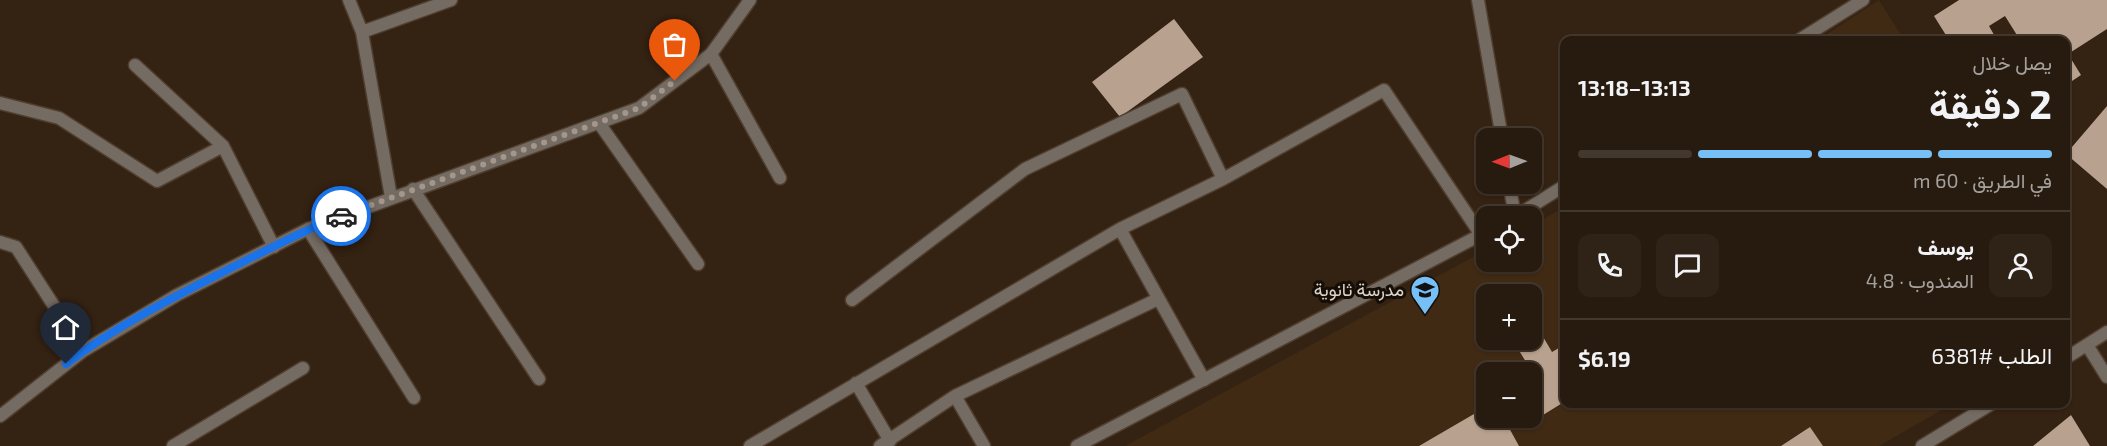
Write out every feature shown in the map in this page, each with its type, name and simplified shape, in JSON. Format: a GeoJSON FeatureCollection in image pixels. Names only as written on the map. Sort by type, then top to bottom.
{"type":"FeatureCollection","features":[{"type":"Feature","properties":{"kind":"street"},"geometry":{"type":"LineString","coordinates":[[349,0],[362,32],[391,196]]}},
{"type":"Feature","properties":{"kind":"street"},"geometry":{"type":"LineString","coordinates":[[362,32],[449,0]]}},
{"type":"Feature","properties":{"kind":"street"},"geometry":{"type":"LineString","coordinates":[[0,416],[83,351],[177,295],[308,229],[391,196],[639,108],[711,54],[750,0]]}},
{"type":"Feature","properties":{"kind":"street"},"geometry":{"type":"LineString","coordinates":[[1478,0],[1500,128]]}},
{"type":"Feature","properties":{"kind":"street"},"geometry":{"type":"LineString","coordinates":[[1805,36],[1863,0]]}},
{"type":"Feature","properties":{"kind":"street"},"geometry":{"type":"LineString","coordinates":[[711,54],[780,178]]}},
{"type":"Feature","properties":{"kind":"street"},"geometry":{"type":"LineString","coordinates":[[135,65],[223,146],[274,247]]}},
{"type":"Feature","properties":{"kind":"street"},"geometry":{"type":"LineString","coordinates":[[750,446],[1120,229],[1223,179],[1384,90],[1476,222]]}},
{"type":"Feature","properties":{"kind":"street"},"geometry":{"type":"LineString","coordinates":[[852,300],[1025,169],[1182,94],[1223,179]]}},
{"type":"Feature","properties":{"kind":"street"},"geometry":{"type":"LineString","coordinates":[[0,103],[59,118],[157,181],[223,146]]}},
{"type":"Feature","properties":{"kind":"street"},"geometry":{"type":"LineString","coordinates":[[599,123],[698,264]]}},
{"type":"Feature","properties":{"kind":"street"},"geometry":{"type":"LineString","coordinates":[[1532,206],[1560,188]]}},
{"type":"Feature","properties":{"kind":"street"},"geometry":{"type":"LineString","coordinates":[[413,189],[539,379]]}},
{"type":"Feature","properties":{"kind":"street"},"geometry":{"type":"LineString","coordinates":[[308,229],[414,398]]}},
{"type":"Feature","properties":{"kind":"street"},"geometry":{"type":"LineString","coordinates":[[1120,229],[1204,380]]}},
{"type":"Feature","properties":{"kind":"street"},"geometry":{"type":"LineString","coordinates":[[1077,446],[1476,237]]}},
{"type":"Feature","properties":{"kind":"street"},"geometry":{"type":"LineString","coordinates":[[0,242],[16,246],[83,351]]}},
{"type":"Feature","properties":{"kind":"street"},"geometry":{"type":"LineString","coordinates":[[856,384],[885,443],[955,396],[1158,299]]}},
{"type":"Feature","properties":{"kind":"street"},"geometry":{"type":"LineString","coordinates":[[2070,355],[2107,332]]}},
{"type":"Feature","properties":{"kind":"street"},"geometry":{"type":"LineString","coordinates":[[2086,345],[2107,377]]}},
{"type":"Feature","properties":{"kind":"street"},"geometry":{"type":"LineString","coordinates":[[173,446],[303,368]]}},
{"type":"Feature","properties":{"kind":"street"},"geometry":{"type":"LineString","coordinates":[[955,396],[984,446]]}},
{"type":"Feature","properties":{"kind":"street"},"geometry":{"type":"LineString","coordinates":[[1922,446],[1984,408]]}},
{"type":"Feature","properties":{"kind":"shaded area"},"geometry":{"type":"Polygon","coordinates":[[[1879,0],[1902,36],[1824,36],[1879,0]]]}},
{"type":"Feature","properties":{"kind":"shaded area","name":"مدرسة ثانوية"},"geometry":{"type":"Polygon","coordinates":[[[1560,209],[1560,408],[1945,408],[1879,446],[1125,446],[1476,255],[1476,272],[1542,272],[1542,220],[1560,209]]]}},
{"type":"Feature","properties":{"kind":"building"},"geometry":{"type":"Polygon","coordinates":[[[1959,0],[2107,0],[2107,29],[2070,53],[2070,36],[2018,36],[2005,16],[1989,26],[1995,36],[1946,36],[1934,16],[1959,0]]]}},
{"type":"Feature","properties":{"kind":"building"},"geometry":{"type":"Polygon","coordinates":[[[1174,19],[1203,57],[1120,117],[1092,82],[1174,19]]]}},
{"type":"Feature","properties":{"kind":"building"},"geometry":{"type":"Polygon","coordinates":[[[2070,57],[2081,75],[2070,82],[2070,57]]]}},
{"type":"Feature","properties":{"kind":"building"},"geometry":{"type":"Polygon","coordinates":[[[2107,106],[2107,189],[2070,157],[2070,149],[2107,106]]]}},
{"type":"Feature","properties":{"kind":"building"},"geometry":{"type":"Polygon","coordinates":[[[1542,335],[1552,352],[1560,347],[1560,404],[1543,415],[1542,362],[1526,362],[1519,350],[1542,350],[1542,335]]]}},
{"type":"Feature","properties":{"kind":"building"},"geometry":{"type":"Polygon","coordinates":[[[1476,413],[1476,428],[1509,428],[1519,446],[1419,446],[1476,413]]]}},
{"type":"Feature","properties":{"kind":"building"},"geometry":{"type":"Polygon","coordinates":[[[2071,415],[2090,446],[2033,446],[2071,415]]]}},
{"type":"Feature","properties":{"kind":"building"},"geometry":{"type":"Polygon","coordinates":[[[1810,427],[1823,446],[1781,446],[1810,427]]]}},
{"type":"Feature","properties":{"kind":"way so far"},"geometry":{"type":"LineString","coordinates":[[341,216],[639,108],[675,81]]}},
{"type":"Feature","properties":{"kind":"place","name":"مدرسة ثانوية"},"geometry":{"type":"Point","coordinates":[1425,316]}},
{"type":"Feature","properties":{"kind":"route"},"geometry":{"type":"LineString","coordinates":[[66,364],[83,351],[177,295],[308,229],[341,216]]}}]}
